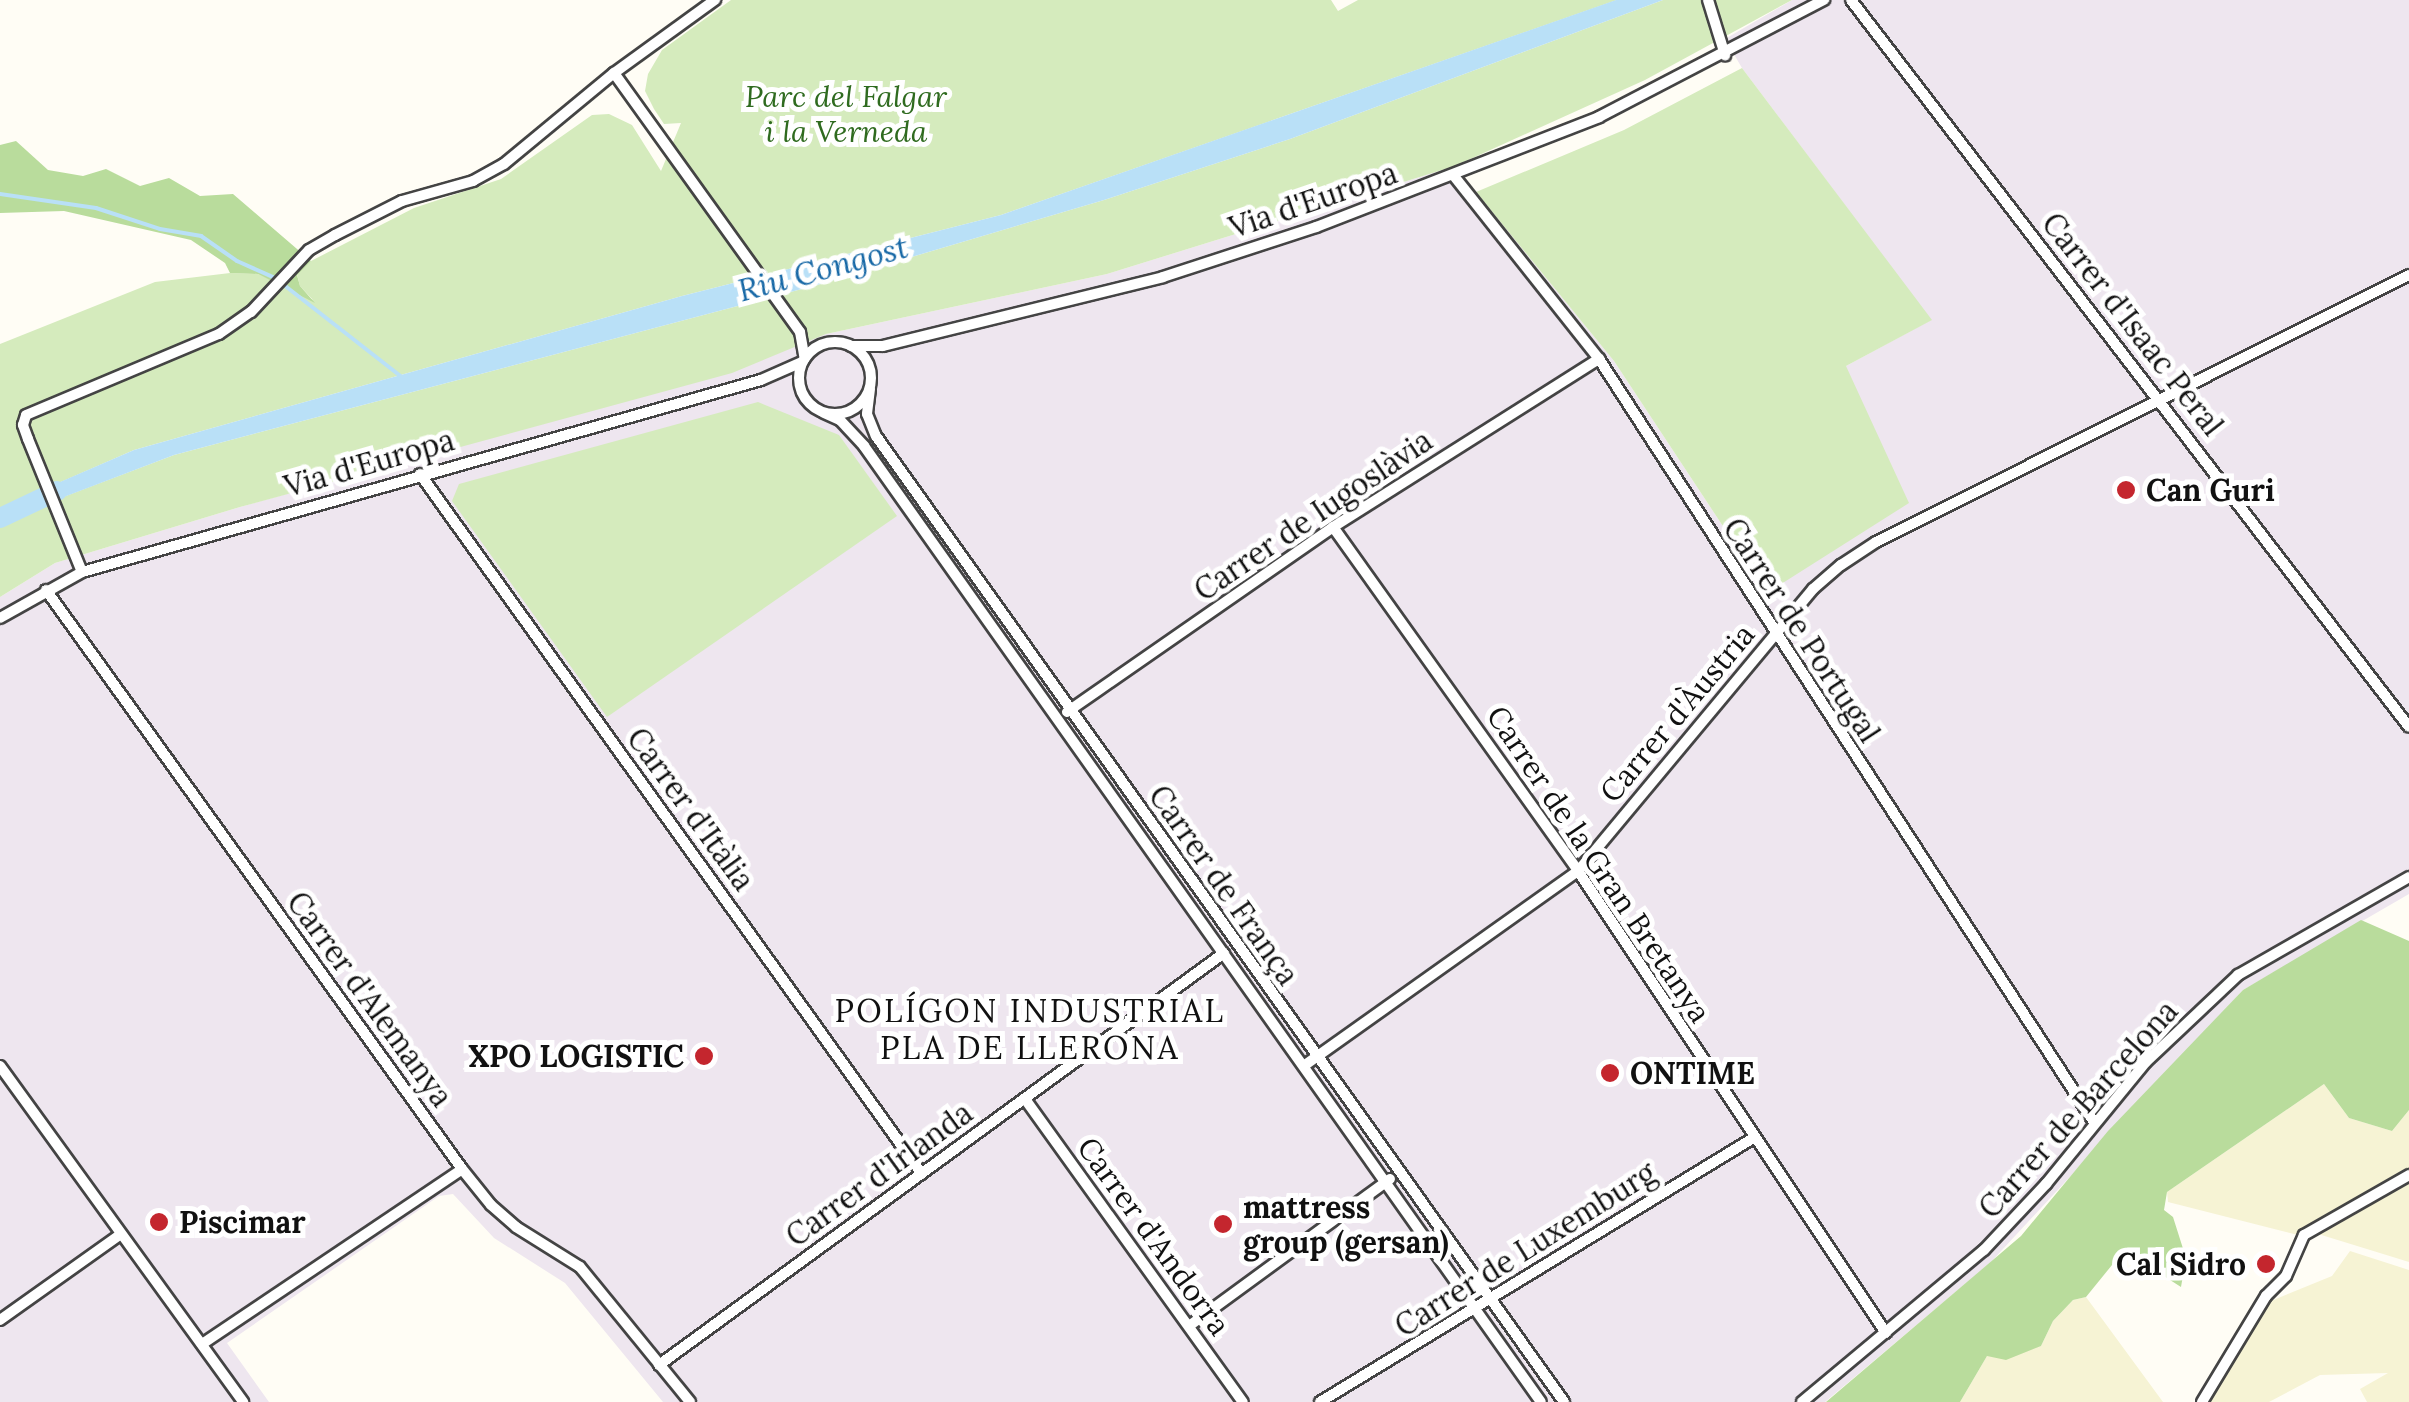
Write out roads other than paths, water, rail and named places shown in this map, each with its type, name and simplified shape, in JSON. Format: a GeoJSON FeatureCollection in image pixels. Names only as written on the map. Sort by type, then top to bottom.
{"type":"FeatureCollection","features":[{"type":"Feature","properties":{"kind":"street"},"geometry":{"type":"LineString","coordinates":[[82,572],[23,425],[26,415],[219,334],[251,312],[310,250],[371,215],[473,182],[504,164],[614,74],[716,0]]}},
{"type":"Feature","properties":{"kind":"street"},"geometry":{"type":"LineString","coordinates":[[1708,0],[1724,56]]}},
{"type":"Feature","properties":{"kind":"street","name":"Via d'Europa"},"geometry":{"type":"LineString","coordinates":[[851,346],[900,342],[1163,277],[1454,176],[1600,117],[1724,56],[1824,0]]}},
{"type":"Feature","properties":{"kind":"street","name":"Carrer d'Isaac Peral"},"geometry":{"type":"LineString","coordinates":[[1851,0],[2409,727]]}},
{"type":"Feature","properties":{"kind":"street"},"geometry":{"type":"LineString","coordinates":[[614,74],[802,335],[822,345],[851,346],[866,360],[870,384]]}},
{"type":"Feature","properties":{"kind":"street","name":"Carrer de Portugal"},"geometry":{"type":"LineString","coordinates":[[1454,176],[1599,358],[2094,1122]]}},
{"type":"Feature","properties":{"kind":"street","name":"Carrer d'Àustria"},"geometry":{"type":"LineString","coordinates":[[1305,1065],[1578,871],[1813,589],[1876,542],[2409,275]]}},
{"type":"Feature","properties":{"kind":"street"},"geometry":{"type":"LineString","coordinates":[[802,335],[800,386],[808,402]]}},
{"type":"Feature","properties":{"kind":"street"},"geometry":{"type":"LineString","coordinates":[[761,380],[787,382],[824,413],[856,408],[882,354],[900,342]]}},
{"type":"Feature","properties":{"kind":"street"},"geometry":{"type":"LineString","coordinates":[[803,361],[822,345]]}},
{"type":"Feature","properties":{"kind":"street","name":"Carrer de Iugoslàvia"},"geometry":{"type":"LineString","coordinates":[[1058,719],[1333,527],[1599,358]]}},
{"type":"Feature","properties":{"kind":"street","name":"Via d'Europa"},"geometry":{"type":"LineString","coordinates":[[0,618],[82,572],[761,380],[803,361]]}},
{"type":"Feature","properties":{"kind":"street","name":"Carrer de França"},"geometry":{"type":"LineString","coordinates":[[870,384],[867,406],[871,430],[1564,1402]]}},
{"type":"Feature","properties":{"kind":"street","name":"Carrer de França"},"geometry":{"type":"LineString","coordinates":[[824,413],[840,420],[864,446],[1542,1402]]}},
{"type":"Feature","properties":{"kind":"street","name":"Carrer d'Itàlia"},"geometry":{"type":"LineString","coordinates":[[420,474],[922,1174]]}},
{"type":"Feature","properties":{"kind":"street","name":"Carrer de la Gran Bretanya"},"geometry":{"type":"LineString","coordinates":[[1333,527],[1578,871],[1886,1333]]}},
{"type":"Feature","properties":{"kind":"street","name":"Carrer d'Alemanya"},"geometry":{"type":"LineString","coordinates":[[46,590],[491,1206],[516,1227],[580,1267],[690,1402]]}},
{"type":"Feature","properties":{"kind":"street","name":"Carrer de Barcelona"},"geometry":{"type":"LineString","coordinates":[[1802,1402],[1984,1250],[2046,1184],[2146,1062],[2238,975],[2409,877]]}},
{"type":"Feature","properties":{"kind":"street","name":"Carrer d'Irlanda"},"geometry":{"type":"LineString","coordinates":[[659,1365],[1224,953]]}},
{"type":"Feature","properties":{"kind":"street"},"geometry":{"type":"LineString","coordinates":[[0,1066],[244,1402]]}},
{"type":"Feature","properties":{"kind":"street","name":"Carrer d'Andorra"},"geometry":{"type":"LineString","coordinates":[[1024,1099],[1244,1402]]}},
{"type":"Feature","properties":{"kind":"street","name":"Carrer de Luxemburg"},"geometry":{"type":"LineString","coordinates":[[1320,1402],[1478,1310],[1754,1137]]}},
{"type":"Feature","properties":{"kind":"street"},"geometry":{"type":"LineString","coordinates":[[202,1344],[462,1169]]}},
{"type":"Feature","properties":{"kind":"street"},"geometry":{"type":"LineString","coordinates":[[1189,1326],[1399,1173]]}},
{"type":"Feature","properties":{"kind":"street"},"geometry":{"type":"LineString","coordinates":[[2202,1402],[2266,1296],[2286,1276],[2304,1234],[2409,1176]]}},
{"type":"Feature","properties":{"kind":"street"},"geometry":{"type":"LineString","coordinates":[[0,1320],[121,1234]]}},
{"type":"Feature","properties":{"kind":"water"},"geometry":{"type":"Polygon","coordinates":[[[1616,0],[1663,0],[1290,139],[1104,200],[817,285],[174,455],[35,508],[30,495],[134,450],[682,296],[1001,215],[1616,0]]]}},
{"type":"Feature","properties":{"kind":"waterway"},"geometry":{"type":"LineString","coordinates":[[0,194],[96,208],[160,229],[201,236],[237,261],[275,278],[403,378]]}},
{"type":"Feature","properties":{"kind":"waterway","name":"Riu Congost"},"geometry":{"type":"LineString","coordinates":[[0,518],[57,491]]}},
{"type":"Feature","properties":{"kind":"place","name":"Can Guri"},"geometry":{"type":"Point","coordinates":[2126,490]}},
{"type":"Feature","properties":{"kind":"place","name":"XPO LOGISTIC"},"geometry":{"type":"Point","coordinates":[704,1056]}},
{"type":"Feature","properties":{"kind":"place","name":"ONTIME"},"geometry":{"type":"Point","coordinates":[1610,1073]}},
{"type":"Feature","properties":{"kind":"place","name":"Piscimar"},"geometry":{"type":"Point","coordinates":[159,1222]}},
{"type":"Feature","properties":{"kind":"place","name":"mattress group (gersan)"},"geometry":{"type":"Point","coordinates":[1223,1224]}},
{"type":"Feature","properties":{"kind":"place","name":"Cal Sidro"},"geometry":{"type":"Point","coordinates":[2266,1264]}},
{"type":"Feature","properties":{"kind":"district","name":"POLÍGON INDUSTRIAL PLA DE LLERONA"},"geometry":{"type":"Point","coordinates":[1030,1030]}},
{"type":"Feature","properties":{"kind":"park label","name":"Parc del Falgar i la Verneda"},"geometry":{"type":"Point","coordinates":[846,113]}}]}
